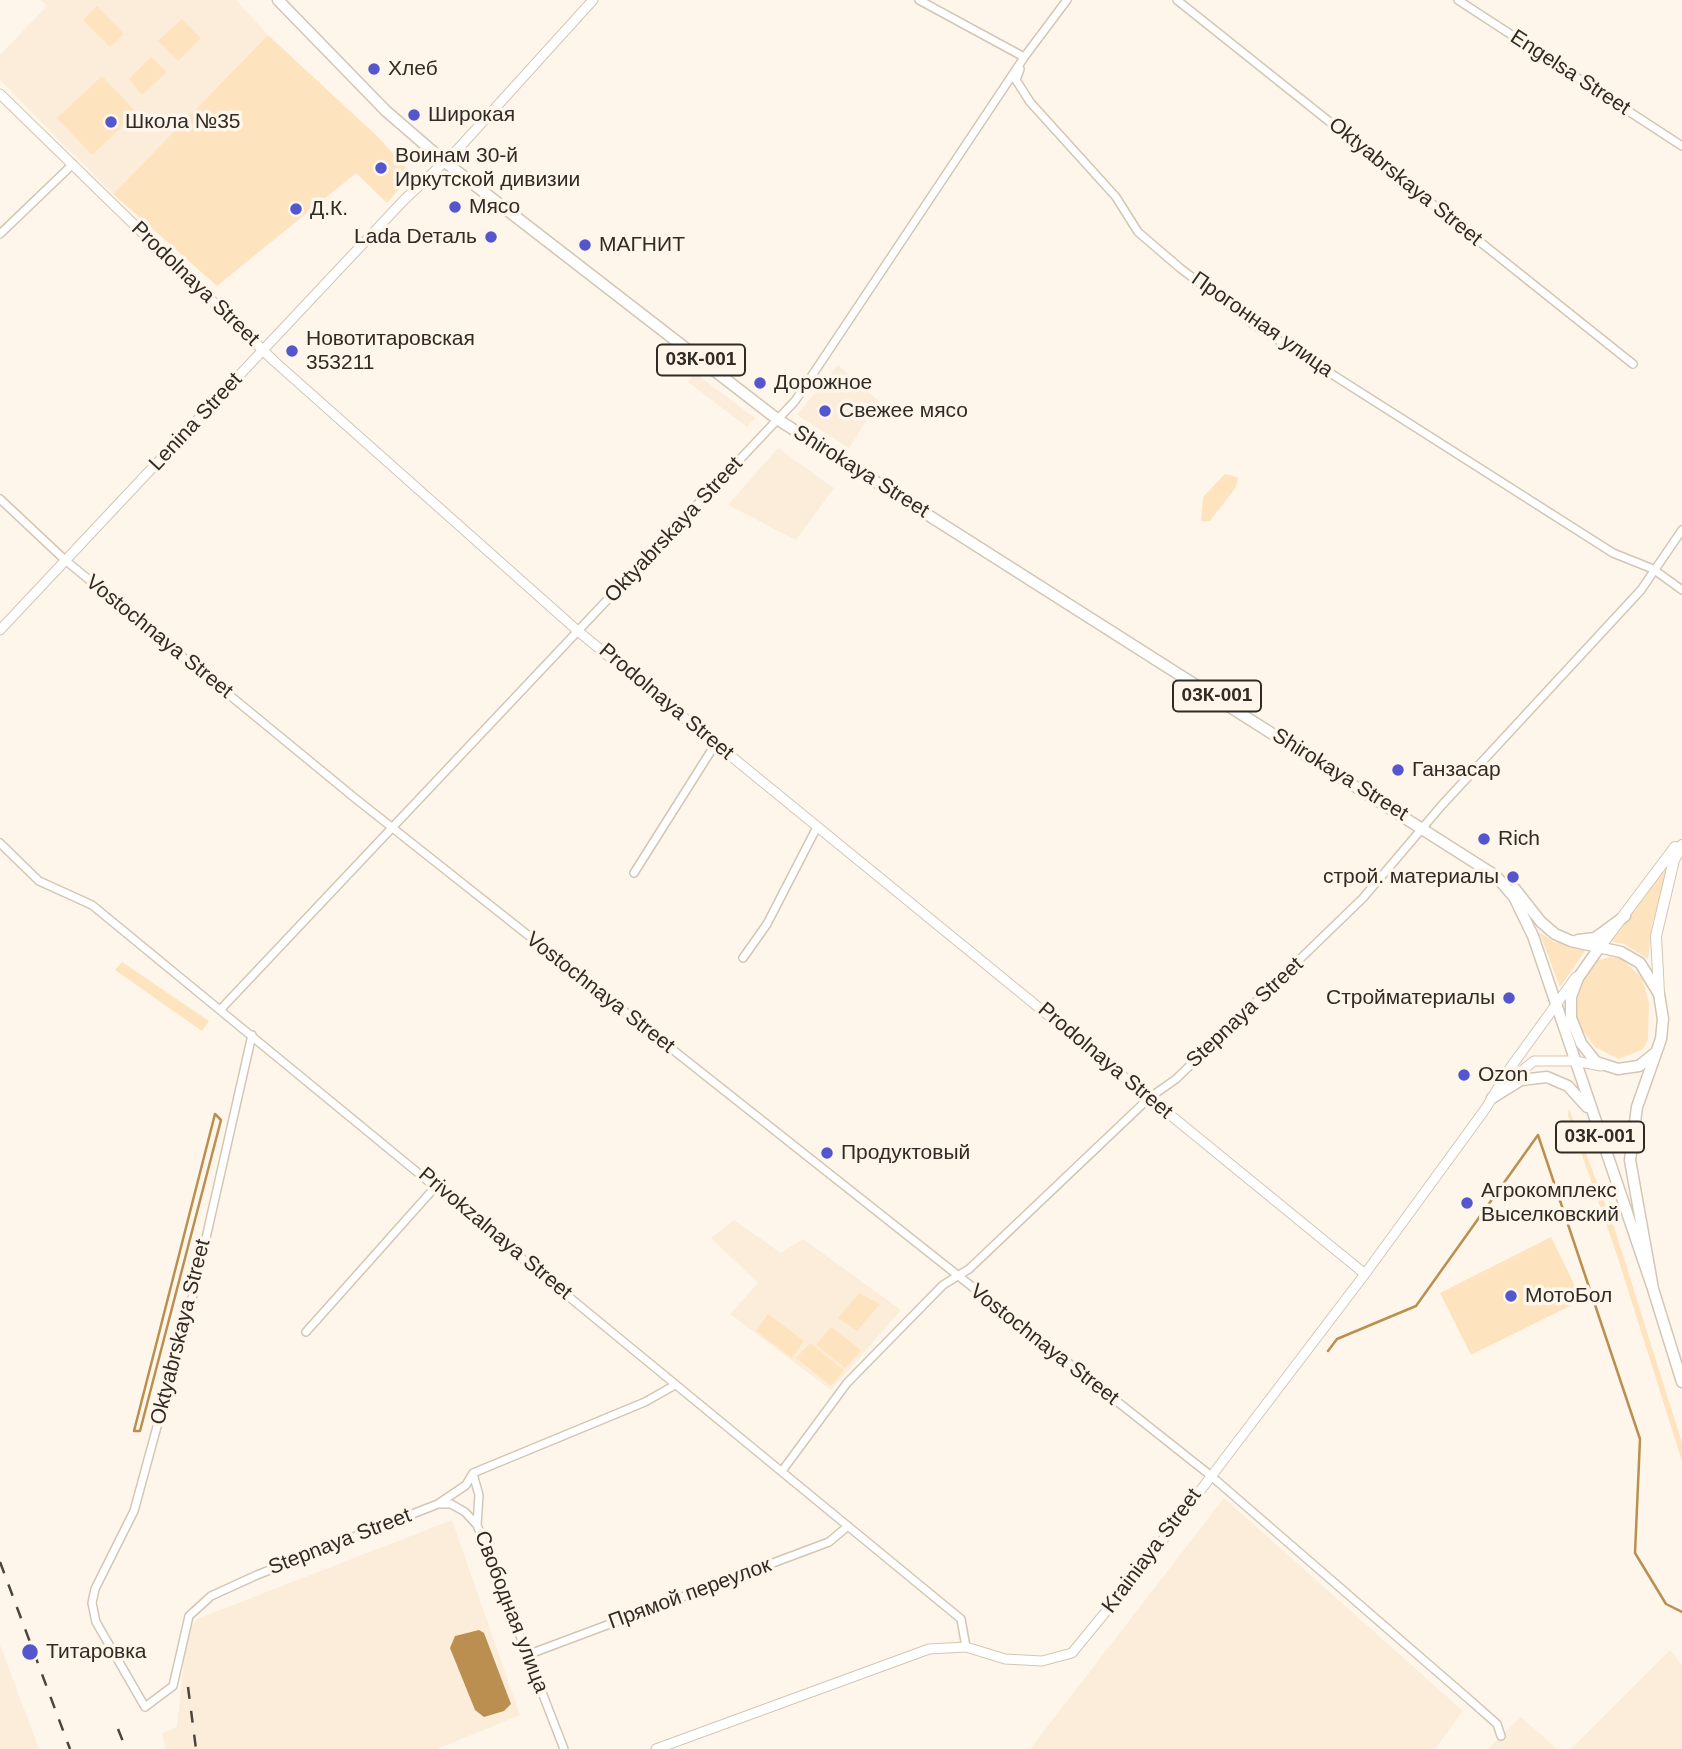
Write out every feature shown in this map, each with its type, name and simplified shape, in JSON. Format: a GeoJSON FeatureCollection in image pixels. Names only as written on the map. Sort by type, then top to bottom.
{"type":"FeatureCollection","features":[{"type":"Feature","properties":{"kind":"main road","name":"Shirokaya Street"},"geometry":{"type":"LineString","coordinates":[[278,0],[386,111],[445,162],[777,419],[1496,876]]}},
{"type":"Feature","properties":{"kind":"main road"},"geometry":{"type":"LineString","coordinates":[[1581,1043],[1571,1018],[1571,998],[1588,962],[1682,838]]}},
{"type":"Feature","properties":{"kind":"main road","name":"03К-001"},"geometry":{"type":"LineString","coordinates":[[1653,1289],[1630,1160],[1637,1107],[1658,1048],[1663,1019],[1656,936],[1674,860],[1682,845]]}},
{"type":"Feature","properties":{"kind":"main road","name":"03К-001"},"geometry":{"type":"LineString","coordinates":[[1496,876],[1512,886],[1541,922],[1555,934],[1572,941],[1621,952],[1640,963],[1659,994]]}},
{"type":"Feature","properties":{"kind":"main road","name":"03К-001"},"geometry":{"type":"LineString","coordinates":[[1496,876],[1514,897],[1526,921],[1556,1002],[1682,1382]]}},
{"type":"Feature","properties":{"kind":"main road"},"geometry":{"type":"LineString","coordinates":[[1572,941],[1595,938],[1625,916]]}},
{"type":"Feature","properties":{"kind":"main road"},"geometry":{"type":"LineString","coordinates":[[1563,1024],[1596,1062],[1618,1069],[1639,1066],[1658,1048]]}},
{"type":"Feature","properties":{"kind":"main road","name":"03К-001"},"geometry":{"type":"LineString","coordinates":[[1492,1098],[1521,1080],[1547,1077],[1568,1086],[1592,1115]]}},
{"type":"Feature","properties":{"kind":"street","name":"Lenina Street"},"geometry":{"type":"LineString","coordinates":[[0,630],[404,200],[445,162],[593,0]]}},
{"type":"Feature","properties":{"kind":"street"},"geometry":{"type":"LineString","coordinates":[[919,0],[1025,56]]}},
{"type":"Feature","properties":{"kind":"street","name":"Oktyabrskaya Street"},"geometry":{"type":"LineString","coordinates":[[220,1010],[794,401],[901,246],[1025,56],[1067,0]]}},
{"type":"Feature","properties":{"kind":"street","name":"Oktyabrskaya Street"},"geometry":{"type":"LineString","coordinates":[[1177,0],[1633,364]]}},
{"type":"Feature","properties":{"kind":"street","name":"Engelsa Street"},"geometry":{"type":"LineString","coordinates":[[1458,0],[1682,146]]}},
{"type":"Feature","properties":{"kind":"street","name":"Прогонная улица"},"geometry":{"type":"LineString","coordinates":[[1025,56],[1016,80],[1030,102],[1116,197],[1138,232],[1180,268],[1252,324],[1613,553],[1653,569],[1682,590]]}},
{"type":"Feature","properties":{"kind":"street","name":"Prodolnaya Street"},"geometry":{"type":"LineString","coordinates":[[0,93],[263,351],[579,632],[1365,1274]]}},
{"type":"Feature","properties":{"kind":"street"},"geometry":{"type":"LineString","coordinates":[[0,234],[73,164]]}},
{"type":"Feature","properties":{"kind":"street","name":"Vostochnaya Street"},"geometry":{"type":"LineString","coordinates":[[0,499],[65,560],[392,828],[1210,1475],[1497,1724],[1501,1736]]}},
{"type":"Feature","properties":{"kind":"street","name":"Stepnaya Street"},"geometry":{"type":"LineString","coordinates":[[782,1471],[847,1383],[943,1285],[969,1269],[1149,1098],[1176,1079],[1316,946],[1641,590],[1682,530]]}},
{"type":"Feature","properties":{"kind":"street"},"geometry":{"type":"LineString","coordinates":[[634,873],[716,743]]}},
{"type":"Feature","properties":{"kind":"street"},"geometry":{"type":"LineString","coordinates":[[743,958],[767,924],[817,827]]}},
{"type":"Feature","properties":{"kind":"street","name":"Privokzalnaya Street"},"geometry":{"type":"LineString","coordinates":[[0,843],[39,881],[92,905],[437,1185],[675,1385],[961,1619],[966,1647]]}},
{"type":"Feature","properties":{"kind":"street"},"geometry":{"type":"LineString","coordinates":[[1492,1098],[1556,1002],[1588,962]]}},
{"type":"Feature","properties":{"kind":"street","name":"Oktyabrskaya Street"},"geometry":{"type":"LineString","coordinates":[[96,1622],[93,1604],[95,1589],[134,1511],[194,1292],[252,1035]]}},
{"type":"Feature","properties":{"kind":"street"},"geometry":{"type":"LineString","coordinates":[[1492,1098],[1511,1076],[1534,1061],[1575,1061],[1618,1069]]}},
{"type":"Feature","properties":{"kind":"street","name":"Krainiaya Street"},"geometry":{"type":"LineString","coordinates":[[656,1749],[929,1648],[966,1647],[1005,1659],[1042,1661],[1072,1653],[1140,1570],[1365,1274],[1492,1098]]}},
{"type":"Feature","properties":{"kind":"street"},"geometry":{"type":"LineString","coordinates":[[306,1332],[437,1185]]}},
{"type":"Feature","properties":{"kind":"street","name":"Stepnaya Street"},"geometry":{"type":"LineString","coordinates":[[96,1622],[145,1707],[173,1686],[189,1616],[211,1596],[257,1575],[438,1504],[466,1485],[473,1473],[645,1402],[675,1385]]}},
{"type":"Feature","properties":{"kind":"street","name":"Свободная улица"},"geometry":{"type":"LineString","coordinates":[[473,1473],[479,1495],[477,1525],[564,1749]]}},
{"type":"Feature","properties":{"kind":"street"},"geometry":{"type":"LineString","coordinates":[[438,1504],[450,1504],[465,1512],[477,1525]]}},
{"type":"Feature","properties":{"kind":"street","name":"Прямой переулок"},"geometry":{"type":"LineString","coordinates":[[527,1655],[829,1542],[848,1525]]}},
{"type":"Feature","properties":{"kind":"shaded area","name":"Школа №35"},"geometry":{"type":"Polygon","coordinates":[[[41,0],[236,0],[268,35],[113,194],[0,80],[0,55],[47,6],[41,0]]]}},
{"type":"Feature","properties":{"kind":"shaded area"},"geometry":{"type":"Polygon","coordinates":[[[97,6],[124,34],[110,47],[83,20],[97,6]]]}},
{"type":"Feature","properties":{"kind":"shaded area"},"geometry":{"type":"Polygon","coordinates":[[[182,19],[201,38],[178,61],[158,41],[182,19]]]}},
{"type":"Feature","properties":{"kind":"shaded area"},"geometry":{"type":"Polygon","coordinates":[[[268,35],[377,136],[412,174],[387,203],[356,173],[217,286],[113,194],[268,35]]]}},
{"type":"Feature","properties":{"kind":"shaded area"},"geometry":{"type":"Polygon","coordinates":[[[151,57],[167,72],[142,95],[129,79],[151,57]]]}},
{"type":"Feature","properties":{"kind":"shaded area"},"geometry":{"type":"Polygon","coordinates":[[[102,76],[137,113],[92,155],[57,118],[102,76]]]}},
{"type":"Feature","properties":{"kind":"shaded area"},"geometry":{"type":"Polygon","coordinates":[[[838,365],[879,401],[849,448],[797,415],[838,365]]]}},
{"type":"Feature","properties":{"kind":"shaded area"},"geometry":{"type":"Polygon","coordinates":[[[695,373],[755,418],[747,427],[688,382],[695,373]]]}},
{"type":"Feature","properties":{"kind":"shaded area"},"geometry":{"type":"Polygon","coordinates":[[[778,448],[834,488],[796,540],[728,505],[778,448]]]}},
{"type":"Feature","properties":{"kind":"shaded area"},"geometry":{"type":"Polygon","coordinates":[[[1225,474],[1238,477],[1236,487],[1210,521],[1201,521],[1203,497],[1225,474]]]}},
{"type":"Feature","properties":{"kind":"shaded area"},"geometry":{"type":"Polygon","coordinates":[[[1672,856],[1652,924],[1648,959],[1624,944],[1609,941],[1672,856]]]}},
{"type":"Feature","properties":{"kind":"shaded area"},"geometry":{"type":"Polygon","coordinates":[[[1539,932],[1554,942],[1587,948],[1560,987],[1539,932]]]}},
{"type":"Feature","properties":{"kind":"shaded area"},"geometry":{"type":"Polygon","coordinates":[[[1621,958],[1642,978],[1649,1003],[1648,1040],[1643,1049],[1619,1059],[1595,1047],[1576,1022],[1579,986],[1598,960],[1621,958]]]}},
{"type":"Feature","properties":{"kind":"shaded area"},"geometry":{"type":"Polygon","coordinates":[[[122,962],[209,1021],[202,1031],[115,970],[122,962]]]}},
{"type":"Feature","properties":{"kind":"shaded area"},"geometry":{"type":"Polygon","coordinates":[[[1569,1109],[1614,1227],[1682,1443],[1682,1461],[1616,1252],[1568,1115],[1569,1109]]]}},
{"type":"Feature","properties":{"kind":"shaded area"},"geometry":{"type":"Polygon","coordinates":[[[734,1220],[781,1253],[803,1239],[901,1310],[831,1390],[730,1314],[758,1283],[711,1238],[734,1220]]]}},
{"type":"Feature","properties":{"kind":"shaded area","name":"МотоБол"},"geometry":{"type":"Polygon","coordinates":[[[1551,1237],[1582,1300],[1471,1355],[1440,1293],[1551,1237]]]}},
{"type":"Feature","properties":{"kind":"shaded area"},"geometry":{"type":"Polygon","coordinates":[[[859,1293],[880,1304],[857,1331],[838,1318],[859,1293]]]}},
{"type":"Feature","properties":{"kind":"shaded area"},"geometry":{"type":"Polygon","coordinates":[[[768,1314],[804,1341],[792,1358],[756,1331],[768,1314]]]}},
{"type":"Feature","properties":{"kind":"shaded area"},"geometry":{"type":"Polygon","coordinates":[[[831,1327],[861,1350],[845,1368],[816,1345],[831,1327]]]}},
{"type":"Feature","properties":{"kind":"shaded area"},"geometry":{"type":"Polygon","coordinates":[[[810,1343],[844,1370],[831,1386],[796,1358],[810,1343]]]}},
{"type":"Feature","properties":{"kind":"shaded area"},"geometry":{"type":"Polygon","coordinates":[[[1224,1498],[1463,1711],[1435,1749],[1030,1749],[1224,1498]]]}},
{"type":"Feature","properties":{"kind":"shaded area"},"geometry":{"type":"Polygon","coordinates":[[[452,1520],[520,1715],[437,1749],[165,1749],[162,1733],[177,1727],[187,1631],[197,1619],[452,1520]]]}},
{"type":"Feature","properties":{"kind":"shaded area"},"geometry":{"type":"Polygon","coordinates":[[[479,1630],[484,1633],[511,1704],[504,1711],[484,1717],[475,1710],[450,1648],[455,1636],[479,1630]]]}},
{"type":"Feature","properties":{"kind":"shaded area"},"geometry":{"type":"Polygon","coordinates":[[[0,1645],[39,1749],[0,1749],[0,1645]]]}},
{"type":"Feature","properties":{"kind":"shaded area"},"geometry":{"type":"Polygon","coordinates":[[[1670,1650],[1682,1665],[1682,1749],[1571,1749],[1670,1650]]]}},
{"type":"Feature","properties":{"kind":"shaded area"},"geometry":{"type":"Polygon","coordinates":[[[1521,1717],[1557,1749],[1488,1749],[1521,1717]]]}},
{"type":"Feature","properties":{"kind":"waterway"},"geometry":{"type":"LineString","coordinates":[[215,1114],[221,1120],[140,1431],[134,1431],[215,1114]]}},
{"type":"Feature","properties":{"kind":"waterway"},"geometry":{"type":"LineString","coordinates":[[1328,1351],[1337,1339],[1416,1306],[1538,1135],[1640,1439],[1635,1553],[1666,1604],[1682,1612]]}},
{"type":"Feature","properties":{"kind":"railway"},"geometry":{"type":"LineString","coordinates":[[0,1562],[70,1749]]}},
{"type":"Feature","properties":{"kind":"railway"},"geometry":{"type":"LineString","coordinates":[[188,1687],[196,1749]]}},
{"type":"Feature","properties":{"kind":"railway"},"geometry":{"type":"LineString","coordinates":[[118,1729],[126,1749]]}},
{"type":"Feature","properties":{"kind":"place","name":"Хлеб"},"geometry":{"type":"Point","coordinates":[374,69]}},
{"type":"Feature","properties":{"kind":"place","name":"Широкая"},"geometry":{"type":"Point","coordinates":[414,115]}},
{"type":"Feature","properties":{"kind":"place","name":"Школа №35"},"geometry":{"type":"Point","coordinates":[111,122]}},
{"type":"Feature","properties":{"kind":"place","name":"Воинам 30-й Иркутской дивизии"},"geometry":{"type":"Point","coordinates":[381,168]}},
{"type":"Feature","properties":{"kind":"place","name":"Мясо"},"geometry":{"type":"Point","coordinates":[455,207]}},
{"type":"Feature","properties":{"kind":"place","name":"Д.К."},"geometry":{"type":"Point","coordinates":[296,209]}},
{"type":"Feature","properties":{"kind":"place","name":"Lada Dеталь"},"geometry":{"type":"Point","coordinates":[491,237]}},
{"type":"Feature","properties":{"kind":"place","name":"МАГНИТ"},"geometry":{"type":"Point","coordinates":[585,245]}},
{"type":"Feature","properties":{"kind":"place","name":"Новотитаровская 353211"},"geometry":{"type":"Point","coordinates":[292,351]}},
{"type":"Feature","properties":{"kind":"place","name":"Дорожное"},"geometry":{"type":"Point","coordinates":[760,383]}},
{"type":"Feature","properties":{"kind":"place","name":"Свежее мясо"},"geometry":{"type":"Point","coordinates":[825,411]}},
{"type":"Feature","properties":{"kind":"place","name":"Ганзасар"},"geometry":{"type":"Point","coordinates":[1398,770]}},
{"type":"Feature","properties":{"kind":"place","name":"Rich"},"geometry":{"type":"Point","coordinates":[1484,839]}},
{"type":"Feature","properties":{"kind":"place","name":"строй. материалы"},"geometry":{"type":"Point","coordinates":[1513,877]}},
{"type":"Feature","properties":{"kind":"place","name":"Стройматериалы"},"geometry":{"type":"Point","coordinates":[1509,998]}},
{"type":"Feature","properties":{"kind":"place","name":"Ozon"},"geometry":{"type":"Point","coordinates":[1464,1075]}},
{"type":"Feature","properties":{"kind":"place","name":"Продуктовый"},"geometry":{"type":"Point","coordinates":[827,1153]}},
{"type":"Feature","properties":{"kind":"place","name":"Агрокомплекс Выселковский"},"geometry":{"type":"Point","coordinates":[1467,1203]}},
{"type":"Feature","properties":{"kind":"place","name":"МотоБол"},"geometry":{"type":"Point","coordinates":[1511,1296]}},
{"type":"Feature","properties":{"kind":"place","name":"Титаровка"},"geometry":{"type":"Point","coordinates":[30,1652]}}]}
